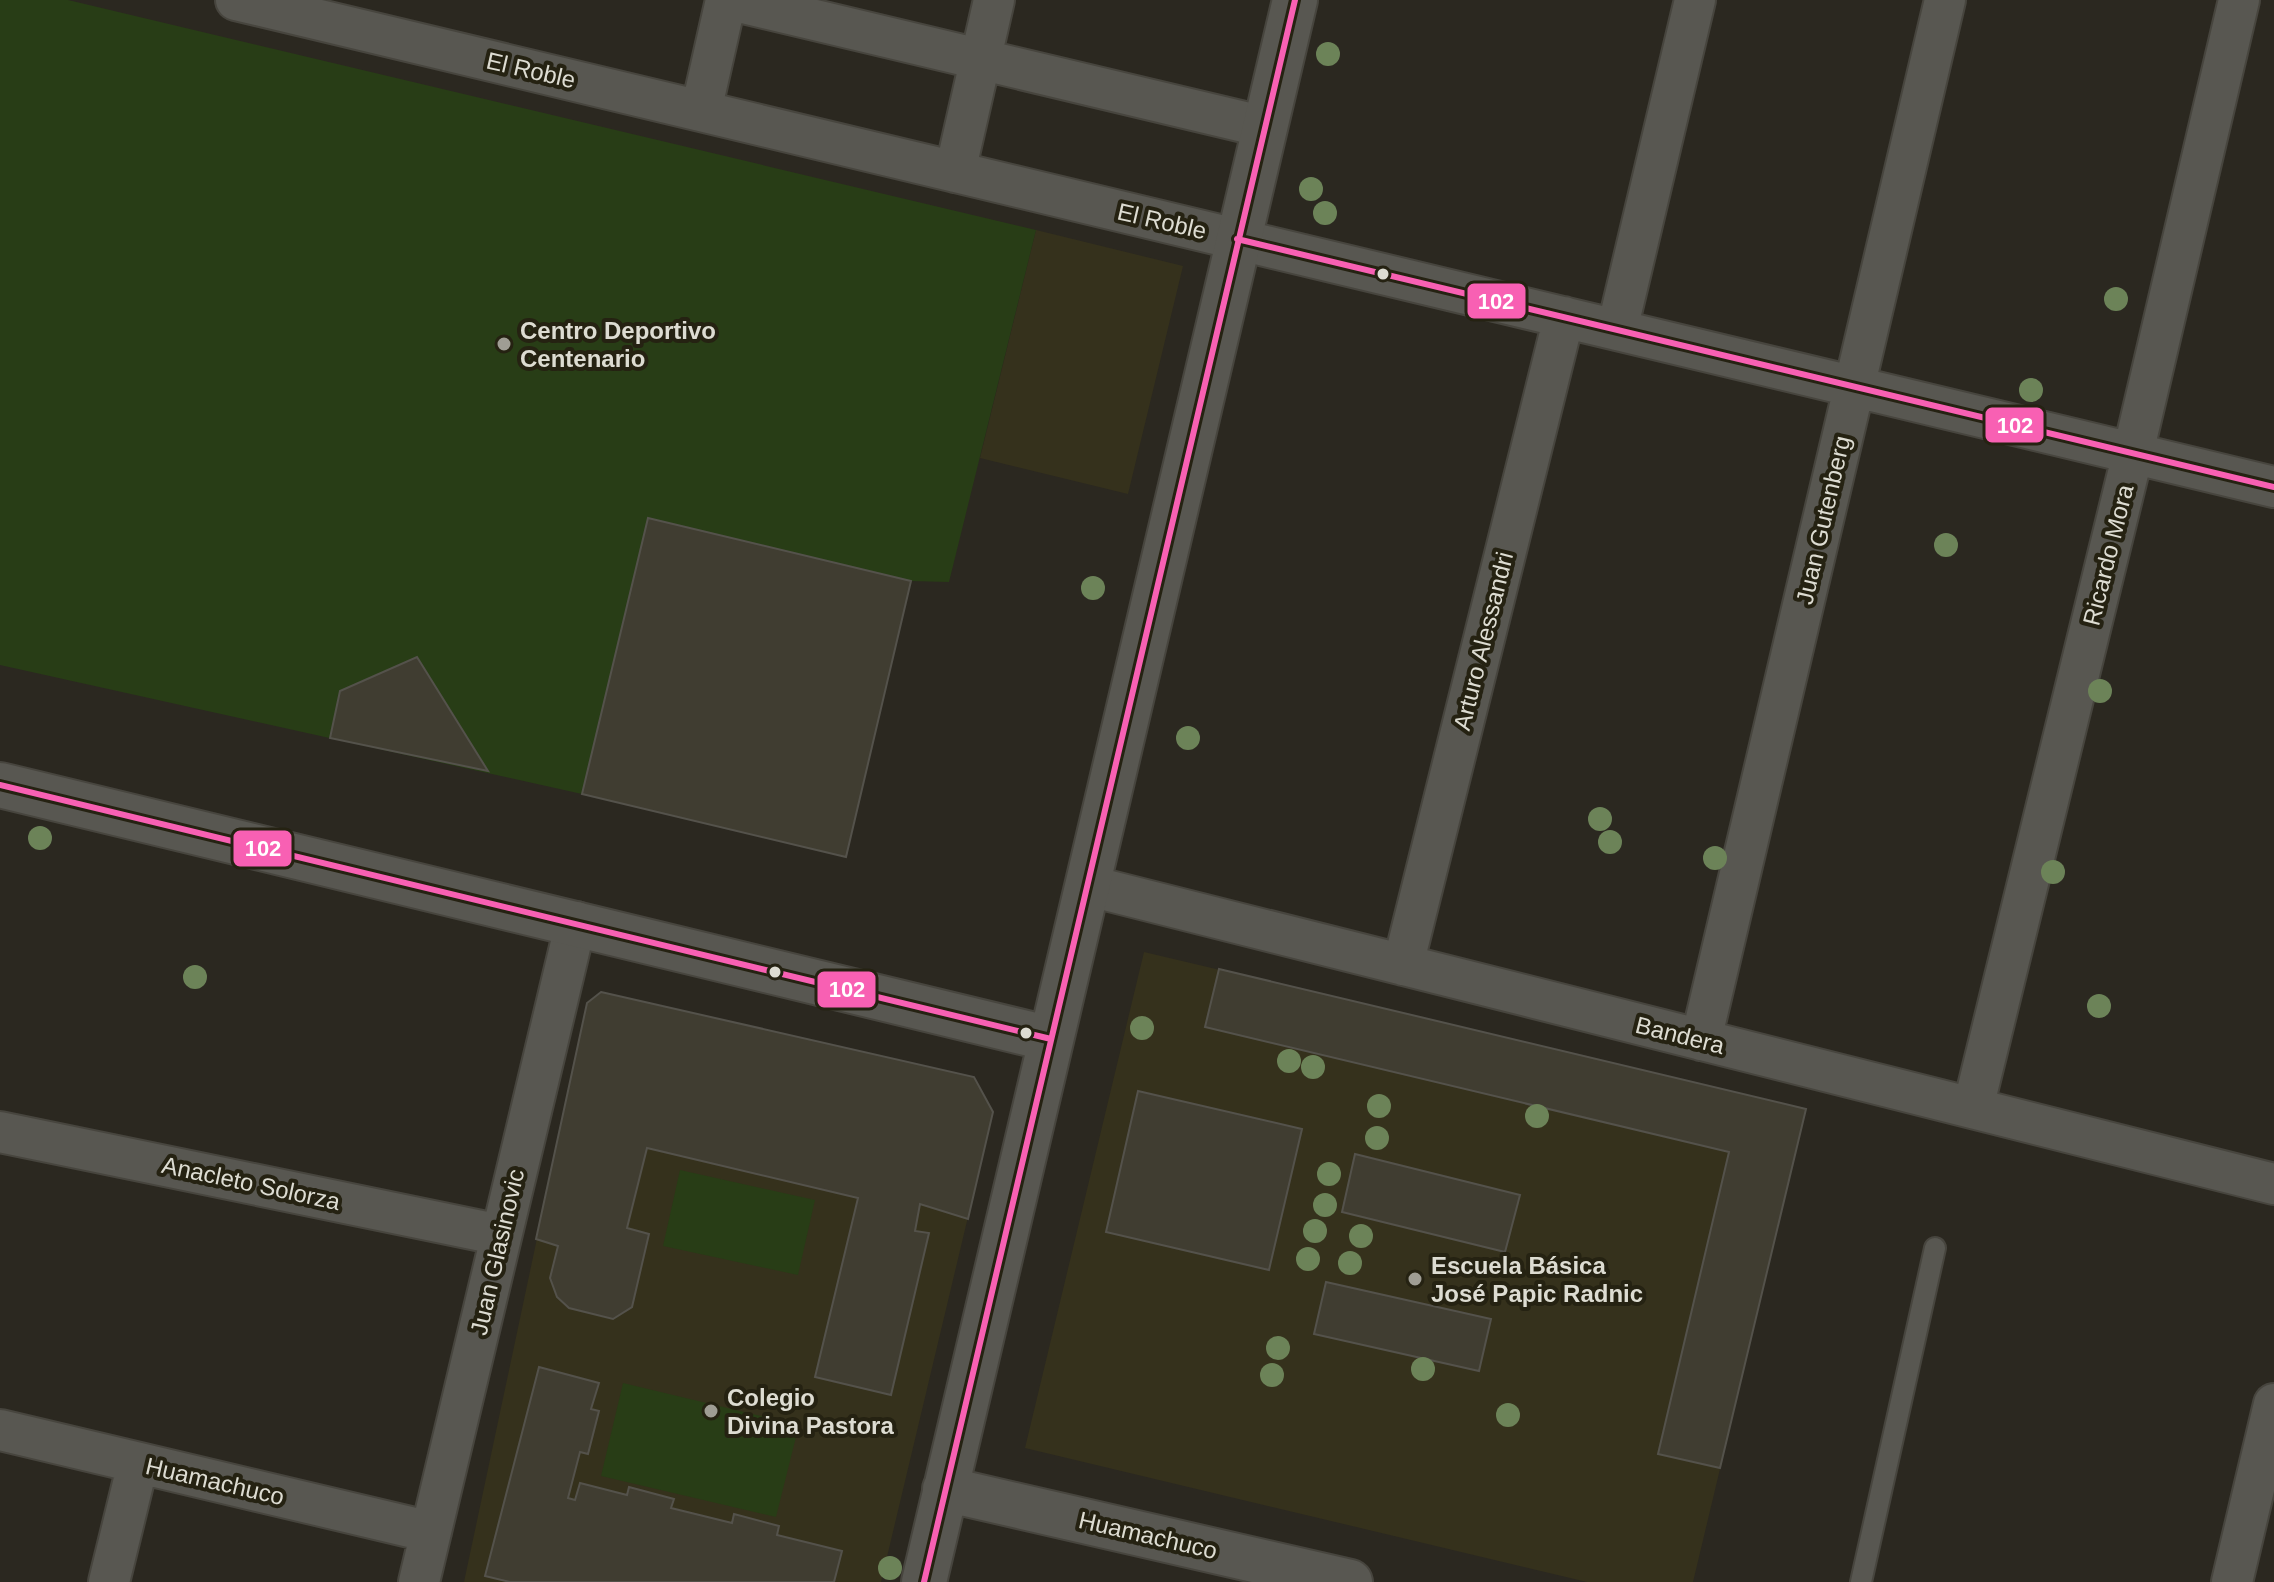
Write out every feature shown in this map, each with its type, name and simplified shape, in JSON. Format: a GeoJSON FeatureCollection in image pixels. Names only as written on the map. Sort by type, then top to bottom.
{"type":"FeatureCollection","features":[{"type":"Feature","properties":{"kind":"street","name":"El Roble"},"geometry":{"type":"LineString","coordinates":[[236,0],[2274,487]]}},
{"type":"Feature","properties":{"kind":"street"},"geometry":{"type":"LineString","coordinates":[[701,111],[729,0],[1265,127]]}},
{"type":"Feature","properties":{"kind":"street"},"geometry":{"type":"LineString","coordinates":[[955,172],[994,0]]}},
{"type":"Feature","properties":{"kind":"street"},"geometry":{"type":"LineString","coordinates":[[924,1582],[1295,0]]}},
{"type":"Feature","properties":{"kind":"street"},"geometry":{"type":"LineString","coordinates":[[1617,330],[1695,0]]}},
{"type":"Feature","properties":{"kind":"street","name":"Juan Gutenberg"},"geometry":{"type":"LineString","coordinates":[[1701,1040],[1945,0]]}},
{"type":"Feature","properties":{"kind":"street","name":"Ricardo Mora"},"geometry":{"type":"LineString","coordinates":[[1973,1108],[2133,453],[2239,0]]}},
{"type":"Feature","properties":{"kind":"street","name":"Arturo Alessandri"},"geometry":{"type":"LineString","coordinates":[[1403,965],[1564,317]]}},
{"type":"Feature","properties":{"kind":"street"},"geometry":{"type":"LineString","coordinates":[[0,785],[1051,1039]]}},
{"type":"Feature","properties":{"kind":"street","name":"Bandera"},"geometry":{"type":"LineString","coordinates":[[1086,885],[2274,1184]]}},
{"type":"Feature","properties":{"kind":"street","name":"Juan Glasinovic"},"geometry":{"type":"LineString","coordinates":[[419,1582],[576,922]]}},
{"type":"Feature","properties":{"kind":"street","name":"Anacleto Solorza"},"geometry":{"type":"LineString","coordinates":[[0,1132],[501,1235]]}},
{"type":"Feature","properties":{"kind":"street"},"geometry":{"type":"LineString","coordinates":[[2232,1582],[2266,1479],[2274,1404]]}},
{"type":"Feature","properties":{"kind":"street","name":"Huamachuco"},"geometry":{"type":"LineString","coordinates":[[0,1430],[431,1532]]}},
{"type":"Feature","properties":{"kind":"street"},"geometry":{"type":"LineString","coordinates":[[109,1582],[138,1463]]}},
{"type":"Feature","properties":{"kind":"street","name":"Huamachuco"},"geometry":{"type":"LineString","coordinates":[[945,1489],[1275,1573],[1350,1582]]}},
{"type":"Feature","properties":{"kind":"lane"},"geometry":{"type":"LineString","coordinates":[[1861,1582],[1935,1248]]}},
{"type":"Feature","properties":{"kind":"shaded area"},"geometry":{"type":"Polygon","coordinates":[[[1036,230],[1183,266],[1128,494],[980,458],[1036,230]]]}},
{"type":"Feature","properties":{"kind":"shaded area","name":"Escuela Básica José Papic Radnic"},"geometry":{"type":"Polygon","coordinates":[[[1144,952],[1806,1109],[1693,1582],[1587,1582],[1025,1448],[1144,952]]]}},
{"type":"Feature","properties":{"kind":"shaded area","name":"Colegio Divina Pastora"},"geometry":{"type":"Polygon","coordinates":[[[601,992],[974,1077],[993,1112],[881,1582],[464,1582],[587,1003],[601,992]]]}},
{"type":"Feature","properties":{"kind":"green space","name":"Centro Deportivo Centenario"},"geometry":{"type":"Polygon","coordinates":[[[0,0],[68,0],[1036,230],[949,582],[911,581],[648,518],[582,794],[0,665],[0,0]]]}},
{"type":"Feature","properties":{"kind":"green space"},"geometry":{"type":"Polygon","coordinates":[[[680,1170],[815,1200],[798,1275],[663,1246],[680,1170]]]}},
{"type":"Feature","properties":{"kind":"green space"},"geometry":{"type":"Polygon","coordinates":[[[623,1383],[799,1425],[776,1517],[601,1476],[623,1383]]]}},
{"type":"Feature","properties":{"kind":"building"},"geometry":{"type":"Polygon","coordinates":[[[648,518],[911,581],[846,857],[582,794],[648,518]]]}},
{"type":"Feature","properties":{"kind":"building"},"geometry":{"type":"Polygon","coordinates":[[[417,657],[488,771],[330,738],[340,691],[417,657]]]}},
{"type":"Feature","properties":{"kind":"building"},"geometry":{"type":"Polygon","coordinates":[[[1219,969],[1806,1109],[1720,1468],[1658,1454],[1729,1152],[1205,1027],[1219,969]]]}},
{"type":"Feature","properties":{"kind":"building"},"geometry":{"type":"Polygon","coordinates":[[[601,992],[974,1077],[993,1112],[968,1219],[920,1204],[915,1231],[929,1233],[891,1395],[815,1377],[858,1198],[647,1148],[627,1228],[649,1234],[632,1307],[613,1319],[569,1308],[557,1297],[550,1278],[558,1246],[536,1239],[587,1003],[601,992]]]}},
{"type":"Feature","properties":{"kind":"building"},"geometry":{"type":"Polygon","coordinates":[[[1138,1091],[1302,1129],[1269,1270],[1106,1232],[1138,1091]]]}},
{"type":"Feature","properties":{"kind":"building"},"geometry":{"type":"Polygon","coordinates":[[[1355,1154],[1520,1195],[1505,1252],[1342,1212],[1355,1154]]]}},
{"type":"Feature","properties":{"kind":"building"},"geometry":{"type":"Polygon","coordinates":[[[1326,1282],[1491,1319],[1479,1371],[1314,1334],[1326,1282]]]}},
{"type":"Feature","properties":{"kind":"building"},"geometry":{"type":"Polygon","coordinates":[[[539,1367],[599,1383],[591,1409],[599,1411],[588,1454],[580,1452],[568,1498],[575,1500],[580,1483],[627,1495],[629,1487],[674,1499],[671,1508],[732,1523],[734,1514],[779,1526],[777,1535],[842,1551],[834,1582],[510,1582],[485,1576],[539,1367]]]}},
{"type":"Feature","properties":{"kind":"transit line","name":"102"},"geometry":{"type":"LineString","coordinates":[[924,1582],[1295,0]]}},
{"type":"Feature","properties":{"kind":"transit line","name":"102"},"geometry":{"type":"LineString","coordinates":[[1237,239],[2274,487]]}},
{"type":"Feature","properties":{"kind":"transit line","name":"102"},"geometry":{"type":"LineString","coordinates":[[0,785],[1051,1039]]}},
{"type":"Feature","properties":{"kind":"place","name":"Centro Deportivo Centenario"},"geometry":{"type":"Point","coordinates":[504,344]}},
{"type":"Feature","properties":{"kind":"place","name":"Escuela Básica José Papic Radnic"},"geometry":{"type":"Point","coordinates":[1415,1279]}},
{"type":"Feature","properties":{"kind":"place","name":"Colegio Divina Pastora"},"geometry":{"type":"Point","coordinates":[711,1411]}}]}
